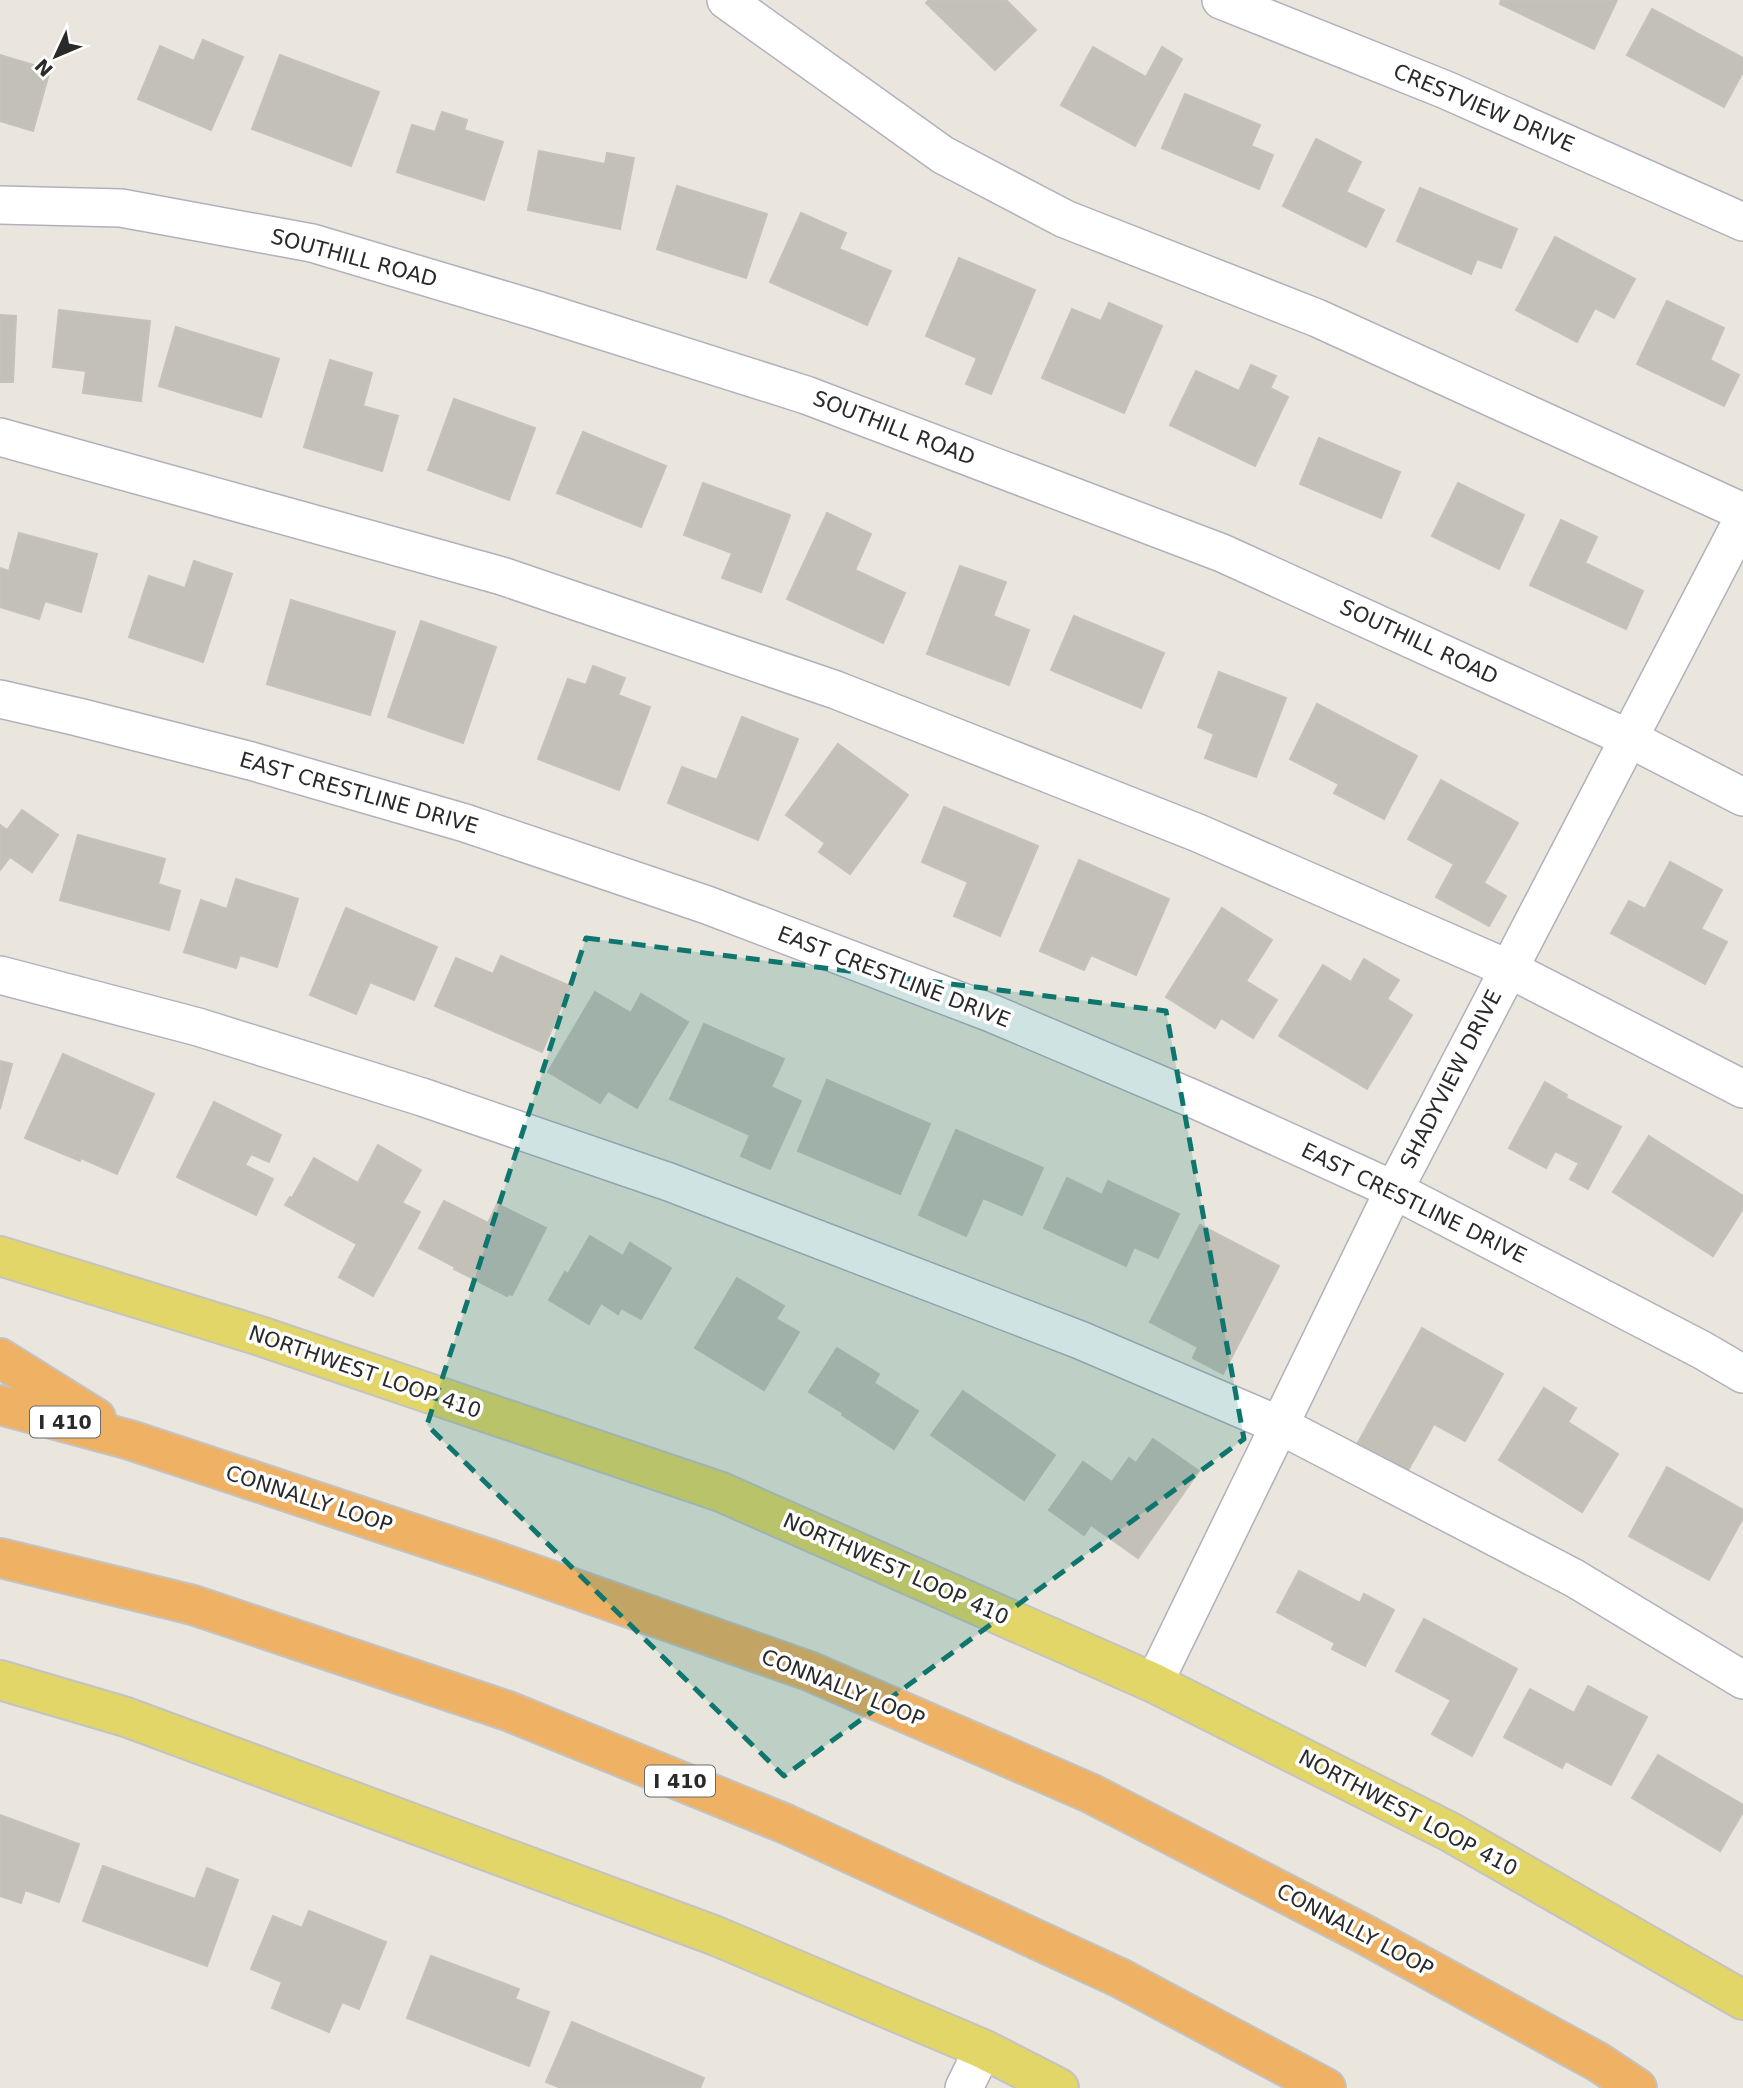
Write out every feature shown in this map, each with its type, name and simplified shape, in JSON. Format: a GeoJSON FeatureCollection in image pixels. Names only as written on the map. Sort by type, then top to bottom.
{"type":"FeatureCollection","features":[{"type":"Feature","properties":{"kind":"highway"},"geometry":{"type":"LineString","coordinates":[[0,1358],[131,1440]]}},
{"type":"Feature","properties":{"kind":"highway","name":"CONNALLY LOOP"},"geometry":{"type":"LineString","coordinates":[[0,1405],[131,1440],[490,1559],[810,1671],[1090,1793],[1360,1932],[1598,2062],[1637,2088]]}},
{"type":"Feature","properties":{"kind":"highway","name":"I 410"},"geometry":{"type":"LineString","coordinates":[[0,1558],[192,1605],[521,1716],[786,1824],[1120,1978],[1326,2088]]}},
{"type":"Feature","properties":{"kind":"main road","name":"NORTHWEST LOOP 410"},"geometry":{"type":"LineString","coordinates":[[0,1256],[260,1336],[721,1492],[1154,1683],[1450,1832],[1743,2000]]}},
{"type":"Feature","properties":{"kind":"main road"},"geometry":{"type":"LineString","coordinates":[[0,1680],[126,1717],[716,1936],[983,2049],[1059,2088]]}},
{"type":"Feature","properties":{"kind":"street"},"geometry":{"type":"LineString","coordinates":[[726,0],[943,155],[1065,219],[1317,318],[1743,512]]}},
{"type":"Feature","properties":{"kind":"street","name":"CRESTVIEW DRIVE"},"geometry":{"type":"LineString","coordinates":[[1221,0],[1446,90],[1743,222]]}},
{"type":"Feature","properties":{"kind":"street","name":"SOUTHILL ROAD"},"geometry":{"type":"LineString","coordinates":[[0,205],[121,208],[312,243],[537,310],[806,395],[1223,553],[1628,738],[1743,797]]}},
{"type":"Feature","properties":{"kind":"street"},"geometry":{"type":"LineString","coordinates":[[0,437],[502,576],[824,686],[1198,833],[1509,968],[1743,1089]]}},
{"type":"Feature","properties":{"kind":"street","name":"SHADYVIEW DRIVE"},"geometry":{"type":"LineString","coordinates":[[1154,1683],[1394,1189],[1743,519]]}},
{"type":"Feature","properties":{"kind":"street","name":"EAST CRESTLINE DRIVE"},"geometry":{"type":"LineString","coordinates":[[0,699],[251,761],[465,823],[707,905],[991,1013],[1196,1100],[1394,1189],[1743,1374]]}},
{"type":"Feature","properties":{"kind":"street"},"geometry":{"type":"LineString","coordinates":[[0,975],[198,1027],[422,1097],[668,1182],[1080,1340],[1279,1425],[1574,1578],[1743,1680]]}},
{"type":"Feature","properties":{"kind":"street"},"geometry":{"type":"LineString","coordinates":[[964,2088],[983,2049]]}},
{"type":"Feature","properties":{"kind":"highlighted area"},"geometry":{"type":"Polygon","coordinates":[[[586,938],[1166,1011],[1244,1439],[784,1776],[427,1425],[586,938]]]}},
{"type":"Feature","properties":{"kind":"building"},"geometry":{"type":"Polygon","coordinates":[[[929,0],[1006,0],[1036,30],[995,70],[926,3],[929,0]]]}},
{"type":"Feature","properties":{"kind":"building"},"geometry":{"type":"Polygon","coordinates":[[[1501,0],[1617,0],[1594,49],[1500,4],[1501,0]]]}},
{"type":"Feature","properties":{"kind":"building"},"geometry":{"type":"Polygon","coordinates":[[[1652,9],[1743,58],[1743,72],[1724,107],[1627,55],[1652,9]]]}},
{"type":"Feature","properties":{"kind":"building"},"geometry":{"type":"Polygon","coordinates":[[[203,40],[243,57],[211,130],[138,99],[160,46],[194,61],[203,40]]]}},
{"type":"Feature","properties":{"kind":"building"},"geometry":{"type":"Polygon","coordinates":[[[1093,47],[1146,77],[1162,47],[1182,59],[1135,146],[1061,105],[1093,47]]]}},
{"type":"Feature","properties":{"kind":"building"},"geometry":{"type":"Polygon","coordinates":[[[0,55],[50,70],[33,131],[0,121],[0,55]]]}},
{"type":"Feature","properties":{"kind":"building"},"geometry":{"type":"Polygon","coordinates":[[[280,55],[379,92],[351,166],[252,129],[280,55]]]}},
{"type":"Feature","properties":{"kind":"building"},"geometry":{"type":"Polygon","coordinates":[[[1185,94],[1260,125],[1251,146],[1273,155],[1259,189],[1162,148],[1185,94]]]}},
{"type":"Feature","properties":{"kind":"building"},"geometry":{"type":"Polygon","coordinates":[[[442,112],[467,120],[464,130],[503,142],[484,200],[397,172],[412,125],[435,132],[442,112]]]}},
{"type":"Feature","properties":{"kind":"building"},"geometry":{"type":"Polygon","coordinates":[[[1316,139],[1361,162],[1346,192],[1384,210],[1366,247],[1283,206],[1316,139]]]}},
{"type":"Feature","properties":{"kind":"building"},"geometry":{"type":"Polygon","coordinates":[[[539,151],[605,164],[607,153],[634,158],[620,229],[528,210],[539,151]]]}},
{"type":"Feature","properties":{"kind":"building"},"geometry":{"type":"Polygon","coordinates":[[[677,186],[767,214],[746,278],[657,249],[677,186]]]}},
{"type":"Feature","properties":{"kind":"building"},"geometry":{"type":"Polygon","coordinates":[[[1420,188],[1517,229],[1501,268],[1477,259],[1471,274],[1397,241],[1420,188]]]}},
{"type":"Feature","properties":{"kind":"building"},"geometry":{"type":"Polygon","coordinates":[[[801,213],[846,233],[839,249],[891,271],[867,325],[770,282],[801,213]]]}},
{"type":"Feature","properties":{"kind":"building"},"geometry":{"type":"Polygon","coordinates":[[[1555,237],[1635,279],[1614,318],[1595,308],[1577,342],[1516,310],[1555,237]]]}},
{"type":"Feature","properties":{"kind":"building"},"geometry":{"type":"Polygon","coordinates":[[[959,258],[1035,290],[991,394],[966,384],[977,358],[926,336],[959,258]]]}},
{"type":"Feature","properties":{"kind":"building"},"geometry":{"type":"Polygon","coordinates":[[[1667,301],[1724,328],[1710,360],[1739,375],[1724,406],[1637,364],[1667,301]]]}},
{"type":"Feature","properties":{"kind":"building"},"geometry":{"type":"Polygon","coordinates":[[[1109,303],[1162,326],[1124,413],[1042,378],[1072,309],[1101,321],[1109,303]]]}},
{"type":"Feature","properties":{"kind":"building"},"geometry":{"type":"Polygon","coordinates":[[[59,310],[150,321],[141,401],[83,393],[86,371],[53,367],[59,310]]]}},
{"type":"Feature","properties":{"kind":"building"},"geometry":{"type":"Polygon","coordinates":[[[0,315],[16,316],[13,382],[0,382],[0,315]]]}},
{"type":"Feature","properties":{"kind":"building"},"geometry":{"type":"Polygon","coordinates":[[[176,327],[279,359],[261,417],[159,386],[176,327]]]}},
{"type":"Feature","properties":{"kind":"building"},"geometry":{"type":"Polygon","coordinates":[[[330,360],[372,373],[363,406],[398,416],[382,471],[304,447],[330,360]]]}},
{"type":"Feature","properties":{"kind":"building"},"geometry":{"type":"Polygon","coordinates":[[[1251,365],[1276,376],[1270,388],[1288,397],[1255,466],[1170,425],[1196,371],[1239,391],[1251,365]]]}},
{"type":"Feature","properties":{"kind":"building"},"geometry":{"type":"Polygon","coordinates":[[[454,399],[535,428],[509,500],[428,470],[454,399]]]}},
{"type":"Feature","properties":{"kind":"building"},"geometry":{"type":"Polygon","coordinates":[[[583,432],[666,466],[641,527],[557,493],[583,432]]]}},
{"type":"Feature","properties":{"kind":"building"},"geometry":{"type":"Polygon","coordinates":[[[1319,438],[1400,472],[1381,518],[1300,484],[1319,438]]]}},
{"type":"Feature","properties":{"kind":"building"},"geometry":{"type":"Polygon","coordinates":[[[703,483],[790,515],[761,592],[722,578],[732,553],[684,535],[703,483]]]}},
{"type":"Feature","properties":{"kind":"building"},"geometry":{"type":"Polygon","coordinates":[[[1458,483],[1524,515],[1499,569],[1432,536],[1458,483]]]}},
{"type":"Feature","properties":{"kind":"building"},"geometry":{"type":"Polygon","coordinates":[[[827,513],[871,534],[855,570],[905,593],[883,643],[787,599],[827,513]]]}},
{"type":"Feature","properties":{"kind":"building"},"geometry":{"type":"Polygon","coordinates":[[[1561,520],[1597,537],[1585,563],[1643,591],[1626,629],[1530,585],[1561,520]]]}},
{"type":"Feature","properties":{"kind":"building"},"geometry":{"type":"Polygon","coordinates":[[[19,533],[97,554],[81,612],[45,601],[39,619],[0,607],[0,568],[9,571],[19,533]]]}},
{"type":"Feature","properties":{"kind":"building"},"geometry":{"type":"Polygon","coordinates":[[[194,561],[232,574],[203,662],[129,637],[149,576],[185,588],[194,561]]]}},
{"type":"Feature","properties":{"kind":"building"},"geometry":{"type":"Polygon","coordinates":[[[960,566],[1006,582],[993,616],[1029,630],[1009,685],[927,654],[960,566]]]}},
{"type":"Feature","properties":{"kind":"building"},"geometry":{"type":"Polygon","coordinates":[[[291,600],[395,632],[370,715],[267,684],[291,600]]]}},
{"type":"Feature","properties":{"kind":"building"},"geometry":{"type":"Polygon","coordinates":[[[1074,616],[1164,653],[1141,708],[1051,670],[1074,616]]]}},
{"type":"Feature","properties":{"kind":"building"},"geometry":{"type":"Polygon","coordinates":[[[421,621],[496,647],[463,743],[388,717],[421,621]]]}},
{"type":"Feature","properties":{"kind":"building"},"geometry":{"type":"Polygon","coordinates":[[[593,666],[625,678],[618,695],[650,707],[619,790],[538,759],[568,679],[586,685],[593,666]]]}},
{"type":"Feature","properties":{"kind":"building"},"geometry":{"type":"Polygon","coordinates":[[[1219,672],[1286,698],[1256,777],[1205,758],[1214,734],[1198,727],[1219,672]]]}},
{"type":"Feature","properties":{"kind":"building"},"geometry":{"type":"Polygon","coordinates":[[[1317,704],[1417,756],[1384,819],[1334,793],[1339,784],[1290,759],[1317,704]]]}},
{"type":"Feature","properties":{"kind":"building"},"geometry":{"type":"Polygon","coordinates":[[[742,717],[798,739],[758,840],[668,803],[682,767],[717,780],[742,717]]]}},
{"type":"Feature","properties":{"kind":"building"},"geometry":{"type":"Polygon","coordinates":[[[838,744],[908,795],[850,874],[819,852],[825,843],[786,815],[838,744]]]}},
{"type":"Feature","properties":{"kind":"building"},"geometry":{"type":"Polygon","coordinates":[[[1441,780],[1518,823],[1484,883],[1506,896],[1489,926],[1436,897],[1454,864],[1408,839],[1441,780]]]}},
{"type":"Feature","properties":{"kind":"building"},"geometry":{"type":"Polygon","coordinates":[[[944,807],[1038,846],[1000,936],[954,916],[968,882],[922,862],[944,807]]]}},
{"type":"Feature","properties":{"kind":"building"},"geometry":{"type":"Polygon","coordinates":[[[22,810],[58,835],[32,872],[10,857],[0,870],[0,825],[7,830],[22,810]]]}},
{"type":"Feature","properties":{"kind":"building"},"geometry":{"type":"Polygon","coordinates":[[[78,835],[165,859],[158,884],[180,891],[169,930],[60,900],[78,835]]]}},
{"type":"Feature","properties":{"kind":"building"},"geometry":{"type":"Polygon","coordinates":[[[1079,860],[1169,899],[1136,975],[1091,955],[1084,970],[1040,951],[1079,860]]]}},
{"type":"Feature","properties":{"kind":"building"},"geometry":{"type":"Polygon","coordinates":[[[1670,862],[1722,890],[1701,929],[1727,942],[1705,984],[1611,933],[1629,901],[1645,909],[1670,862]]]}},
{"type":"Feature","properties":{"kind":"building"},"geometry":{"type":"Polygon","coordinates":[[[236,879],[298,899],[277,967],[240,955],[236,968],[184,952],[201,900],[227,909],[236,879]]]}},
{"type":"Feature","properties":{"kind":"building"},"geometry":{"type":"Polygon","coordinates":[[[346,908],[437,947],[414,1000],[370,982],[356,1014],[310,995],[346,908]]]}},
{"type":"Feature","properties":{"kind":"building"},"geometry":{"type":"Polygon","coordinates":[[[1222,908],[1272,940],[1246,981],[1277,1000],[1253,1038],[1221,1018],[1215,1028],[1166,997],[1222,908]]]}},
{"type":"Feature","properties":{"kind":"building"},"geometry":{"type":"Polygon","coordinates":[[[501,956],[570,986],[542,1052],[435,1006],[456,958],[493,974],[501,956]]]}},
{"type":"Feature","properties":{"kind":"building"},"geometry":{"type":"Polygon","coordinates":[[[1364,959],[1399,980],[1387,999],[1412,1015],[1367,1089],[1279,1036],[1323,965],[1351,982],[1364,959]]]}},
{"type":"Feature","properties":{"kind":"building"},"geometry":{"type":"Polygon","coordinates":[[[595,992],[631,1013],[641,994],[688,1022],[637,1108],[608,1091],[600,1103],[548,1072],[595,992]]]}},
{"type":"Feature","properties":{"kind":"building"},"geometry":{"type":"Polygon","coordinates":[[[704,1024],[784,1059],[771,1087],[801,1101],[770,1169],[741,1156],[750,1135],[670,1099],[704,1024]]]}},
{"type":"Feature","properties":{"kind":"building"},"geometry":{"type":"Polygon","coordinates":[[[63,1054],[154,1094],[117,1174],[25,1138],[63,1054]]]}},
{"type":"Feature","properties":{"kind":"building"},"geometry":{"type":"Polygon","coordinates":[[[0,1061],[12,1064],[0,1109],[0,1061]]]}},
{"type":"Feature","properties":{"kind":"building"},"geometry":{"type":"Polygon","coordinates":[[[827,1080],[930,1124],[900,1194],[798,1151],[827,1080]]]}},
{"type":"Feature","properties":{"kind":"building"},"geometry":{"type":"Polygon","coordinates":[[[1545,1082],[1567,1095],[1566,1098],[1621,1127],[1588,1189],[1570,1179],[1579,1163],[1555,1151],[1546,1168],[1509,1148],[1545,1082]]]}},
{"type":"Feature","properties":{"kind":"building"},"geometry":{"type":"Polygon","coordinates":[[[214,1102],[281,1135],[269,1162],[251,1154],[245,1165],[273,1179],[256,1215],[177,1177],[214,1102]]]}},
{"type":"Feature","properties":{"kind":"building"},"geometry":{"type":"Polygon","coordinates":[[[956,1130],[1043,1168],[1022,1215],[983,1198],[966,1236],[919,1215],[956,1130]]]}},
{"type":"Feature","properties":{"kind":"building"},"geometry":{"type":"Polygon","coordinates":[[[1649,1136],[1743,1196],[1743,1209],[1713,1256],[1613,1192],[1649,1136]]]}},
{"type":"Feature","properties":{"kind":"building"},"geometry":{"type":"Polygon","coordinates":[[[378,1145],[421,1170],[402,1203],[420,1212],[373,1296],[339,1277],[357,1244],[285,1205],[290,1197],[292,1198],[314,1158],[358,1183],[378,1145]]]}},
{"type":"Feature","properties":{"kind":"building"},"geometry":{"type":"Polygon","coordinates":[[[1067,1178],[1102,1195],[1108,1181],[1179,1214],[1158,1258],[1134,1247],[1126,1266],[1044,1228],[1067,1178]]]}},
{"type":"Feature","properties":{"kind":"building"},"geometry":{"type":"Polygon","coordinates":[[[444,1201],[488,1223],[497,1204],[546,1228],[512,1295],[507,1296],[419,1248],[444,1201]]]}},
{"type":"Feature","properties":{"kind":"building"},"geometry":{"type":"Polygon","coordinates":[[[1200,1225],[1279,1266],[1223,1374],[1193,1358],[1198,1347],[1150,1322],[1200,1225]]]}},
{"type":"Feature","properties":{"kind":"building"},"geometry":{"type":"Polygon","coordinates":[[[590,1236],[623,1256],[630,1243],[671,1268],[641,1319],[621,1308],[618,1314],[601,1303],[589,1324],[549,1300],[590,1236]]]}},
{"type":"Feature","properties":{"kind":"building"},"geometry":{"type":"Polygon","coordinates":[[[737,1278],[784,1306],[776,1319],[799,1332],[764,1390],[695,1348],[737,1278]]]}},
{"type":"Feature","properties":{"kind":"building"},"geometry":{"type":"Polygon","coordinates":[[[1422,1328],[1503,1374],[1465,1441],[1434,1424],[1406,1474],[1356,1446],[1422,1328]]]}},
{"type":"Feature","properties":{"kind":"building"},"geometry":{"type":"Polygon","coordinates":[[[837,1348],[879,1374],[874,1383],[918,1411],[894,1449],[809,1392],[837,1348]]]}},
{"type":"Feature","properties":{"kind":"building"},"geometry":{"type":"Polygon","coordinates":[[[1544,1388],[1576,1408],[1568,1422],[1618,1454],[1582,1512],[1499,1460],[1544,1388]]]}},
{"type":"Feature","properties":{"kind":"building"},"geometry":{"type":"Polygon","coordinates":[[[963,1391],[1055,1455],[1024,1500],[931,1435],[963,1391]]]}},
{"type":"Feature","properties":{"kind":"building"},"geometry":{"type":"Polygon","coordinates":[[[1153,1439],[1199,1471],[1138,1558],[1091,1525],[1084,1535],[1049,1510],[1083,1462],[1112,1482],[1129,1458],[1136,1463],[1153,1439]]]}},
{"type":"Feature","properties":{"kind":"building"},"geometry":{"type":"Polygon","coordinates":[[[1667,1467],[1743,1510],[1743,1518],[1709,1580],[1629,1536],[1667,1467]]]}},
{"type":"Feature","properties":{"kind":"building"},"geometry":{"type":"Polygon","coordinates":[[[1299,1571],[1360,1603],[1364,1594],[1394,1610],[1365,1666],[1332,1649],[1335,1643],[1277,1612],[1299,1571]]]}},
{"type":"Feature","properties":{"kind":"building"},"geometry":{"type":"Polygon","coordinates":[[[1424,1619],[1517,1669],[1472,1756],[1432,1734],[1451,1700],[1396,1671],[1424,1619]]]}},
{"type":"Feature","properties":{"kind":"building"},"geometry":{"type":"Polygon","coordinates":[[[1588,1686],[1647,1717],[1611,1785],[1566,1761],[1562,1768],[1504,1737],[1530,1689],[1574,1713],[1588,1686]]]}},
{"type":"Feature","properties":{"kind":"building"},"geometry":{"type":"Polygon","coordinates":[[[1658,1755],[1743,1805],[1743,1812],[1720,1851],[1632,1798],[1658,1755]]]}},
{"type":"Feature","properties":{"kind":"building"},"geometry":{"type":"Polygon","coordinates":[[[0,1815],[79,1844],[59,1902],[25,1890],[21,1903],[0,1896],[0,1815]]]}},
{"type":"Feature","properties":{"kind":"building"},"geometry":{"type":"Polygon","coordinates":[[[103,1866],[195,1899],[207,1868],[238,1880],[207,1966],[83,1921],[103,1866]]]}},
{"type":"Feature","properties":{"kind":"building"},"geometry":{"type":"Polygon","coordinates":[[[309,1911],[386,1942],[359,2009],[342,2002],[329,2032],[272,2008],[282,1982],[251,1969],[273,1916],[302,1928],[309,1911]]]}},
{"type":"Feature","properties":{"kind":"building"},"geometry":{"type":"Polygon","coordinates":[[[431,1956],[519,1989],[515,1999],[549,2012],[529,2066],[407,2018],[431,1956]]]}},
{"type":"Feature","properties":{"kind":"building"},"geometry":{"type":"Polygon","coordinates":[[[572,2022],[704,2078],[700,2088],[561,2088],[546,2082],[572,2022]]]}}]}
